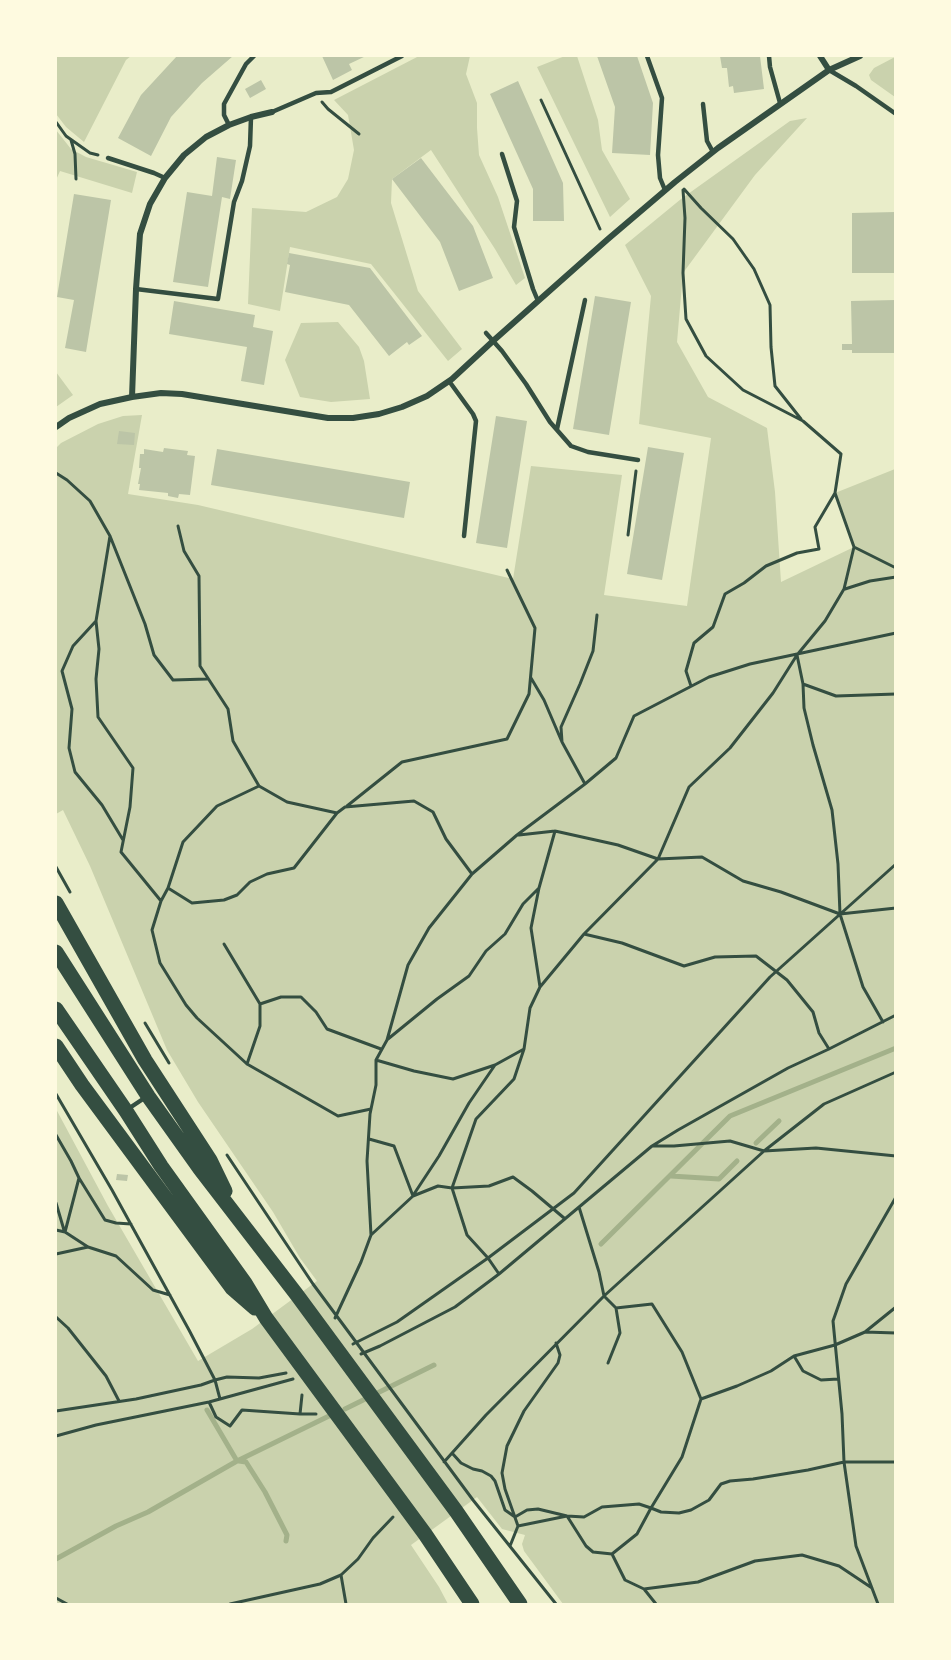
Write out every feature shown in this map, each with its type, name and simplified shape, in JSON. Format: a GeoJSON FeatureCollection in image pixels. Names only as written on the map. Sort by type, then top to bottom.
{"type":"FeatureCollection","features":[{"type":"Feature","properties":{"kind":"main road"},"geometry":{"type":"LineString","coordinates":[[56,903],[146,1060],[210,1160],[234,1213]]}},
{"type":"Feature","properties":{"kind":"main road"},"geometry":{"type":"LineString","coordinates":[[56,952],[148,1096],[456,1511],[520,1605]]}},
{"type":"Feature","properties":{"kind":"main road"},"geometry":{"type":"LineString","coordinates":[[56,1009],[161,1166],[245,1283],[266,1318],[425,1534],[472,1605]]}},
{"type":"Feature","properties":{"kind":"main road"},"geometry":{"type":"LineString","coordinates":[[56,1046],[82,1085],[232,1288],[266,1318]]}},
{"type":"Feature","properties":{"kind":"street"},"geometry":{"type":"LineString","coordinates":[[820,56],[829,70]]}},
{"type":"Feature","properties":{"kind":"street"},"geometry":{"type":"LineString","coordinates":[[56,427],[69,418],[100,404],[161,393],[182,394],[328,418],[354,418],[379,414],[427,396],[449,381],[608,239],[713,152],[829,70],[860,56]]}},
{"type":"Feature","properties":{"kind":"street"},"geometry":{"type":"LineString","coordinates":[[132,397],[140,234],[150,204],[165,178],[184,155],[206,137],[250,117],[272,112]]}},
{"type":"Feature","properties":{"kind":"lane"},"geometry":{"type":"LineString","coordinates":[[229,125],[224,115],[224,104],[246,64],[254,56]]}},
{"type":"Feature","properties":{"kind":"lane"},"geometry":{"type":"LineString","coordinates":[[272,112],[316,93],[331,92],[402,56]]}},
{"type":"Feature","properties":{"kind":"lane"},"geometry":{"type":"LineString","coordinates":[[647,56],[662,98],[658,155],[660,178],[665,190]]}},
{"type":"Feature","properties":{"kind":"lane"},"geometry":{"type":"LineString","coordinates":[[769,56],[780,103]]}},
{"type":"Feature","properties":{"kind":"lane"},"geometry":{"type":"LineString","coordinates":[[829,70],[896,114]]}},
{"type":"Feature","properties":{"kind":"lane"},"geometry":{"type":"LineString","coordinates":[[703,104],[704,128],[713,152]]}},
{"type":"Feature","properties":{"kind":"lane"},"geometry":{"type":"LineString","coordinates":[[136,289],[218,299],[234,202],[242,181],[250,146],[250,117]]}},
{"type":"Feature","properties":{"kind":"lane"},"geometry":{"type":"LineString","coordinates":[[502,154],[518,201],[514,227],[538,301]]}},
{"type":"Feature","properties":{"kind":"lane"},"geometry":{"type":"LineString","coordinates":[[108,158],[165,178]]}},
{"type":"Feature","properties":{"kind":"lane"},"geometry":{"type":"LineString","coordinates":[[557,429],[585,300]]}},
{"type":"Feature","properties":{"kind":"lane"},"geometry":{"type":"LineString","coordinates":[[486,333],[526,384],[550,422],[571,446],[588,452],[638,460]]}},
{"type":"Feature","properties":{"kind":"lane"},"geometry":{"type":"LineString","coordinates":[[449,381],[476,421],[464,536]]}},
{"type":"Feature","properties":{"kind":"lane"},"geometry":{"type":"LineString","coordinates":[[126,1111],[148,1096]]}},
{"type":"Feature","properties":{"kind":"path"},"geometry":{"type":"LineString","coordinates":[[316,93],[328,109],[359,134]]}},
{"type":"Feature","properties":{"kind":"path"},"geometry":{"type":"LineString","coordinates":[[541,100],[601,230],[608,239]]}},
{"type":"Feature","properties":{"kind":"path"},"geometry":{"type":"LineString","coordinates":[[56,122],[70,139],[90,153],[108,158]]}},
{"type":"Feature","properties":{"kind":"path"},"geometry":{"type":"LineString","coordinates":[[70,139],[75,154],[76,179]]}},
{"type":"Feature","properties":{"kind":"path"},"geometry":{"type":"LineString","coordinates":[[691,686],[686,671],[694,644],[713,627],[725,594],[766,566],[797,553],[819,549],[815,527],[835,493],[841,454],[803,421],[775,386],[770,305],[754,268],[733,239],[683,188],[685,218],[683,273],[686,319],[706,356],[743,390],[803,421]]}},
{"type":"Feature","properties":{"kind":"path"},"geometry":{"type":"LineString","coordinates":[[628,535],[638,460]]}},
{"type":"Feature","properties":{"kind":"path"},"geometry":{"type":"LineString","coordinates":[[56,473],[90,501],[110,536],[145,624],[154,655],[173,680],[208,680]]}},
{"type":"Feature","properties":{"kind":"path"},"geometry":{"type":"LineString","coordinates":[[499,1274],[467,1235],[452,1188],[476,1119],[514,1079],[524,1049],[530,1008],[540,987],[584,934],[658,859],[689,787],[730,748],[773,693],[797,655],[825,621],[844,589],[854,546],[835,493]]}},
{"type":"Feature","properties":{"kind":"path"},"geometry":{"type":"LineString","coordinates":[[178,526],[184,551],[199,576],[200,666],[228,709],[233,741],[259,786],[287,801],[337,813]]}},
{"type":"Feature","properties":{"kind":"path"},"geometry":{"type":"LineString","coordinates":[[110,536],[96,621],[99,649],[96,679],[99,717],[133,768],[130,807],[121,852],[161,901]]}},
{"type":"Feature","properties":{"kind":"path"},"geometry":{"type":"LineString","coordinates":[[854,546],[896,568]]}},
{"type":"Feature","properties":{"kind":"path"},"geometry":{"type":"LineString","coordinates":[[168,888],[192,903],[224,900],[237,896],[250,882],[267,874],[294,868],[337,813],[402,762],[507,739],[529,694],[535,628],[507,570]]}},
{"type":"Feature","properties":{"kind":"path"},"geometry":{"type":"LineString","coordinates":[[844,589],[870,581],[896,577]]}},
{"type":"Feature","properties":{"kind":"path"},"geometry":{"type":"LineString","coordinates":[[562,742],[561,727],[592,651],[597,615]]}},
{"type":"Feature","properties":{"kind":"path"},"geometry":{"type":"LineString","coordinates":[[96,621],[73,646],[62,671],[72,709],[69,748],[75,772],[102,805],[123,840]]}},
{"type":"Feature","properties":{"kind":"path"},"geometry":{"type":"LineString","coordinates":[[332,1325],[371,1235],[367,1161],[371,1109],[376,1085],[376,1060],[387,1040],[408,965],[429,928],[472,874],[616,758],[634,717],[708,677],[750,664],[896,633]]}},
{"type":"Feature","properties":{"kind":"path"},"geometry":{"type":"LineString","coordinates":[[797,655],[803,684],[804,708],[832,810],[838,864],[840,914],[863,987],[883,1022]]}},
{"type":"Feature","properties":{"kind":"path"},"geometry":{"type":"LineString","coordinates":[[530,676],[585,784]]}},
{"type":"Feature","properties":{"kind":"path"},"geometry":{"type":"LineString","coordinates":[[803,684],[836,696],[896,694]]}},
{"type":"Feature","properties":{"kind":"path"},"geometry":{"type":"LineString","coordinates":[[259,786],[217,806],[183,842],[152,930],[160,963],[186,1005],[197,1018],[247,1064],[338,1116],[371,1109]]}},
{"type":"Feature","properties":{"kind":"path"},"geometry":{"type":"LineString","coordinates":[[345,807],[414,801],[433,812],[446,839],[472,874]]}},
{"type":"Feature","properties":{"kind":"path"},"geometry":{"type":"LineString","coordinates":[[540,987],[531,928],[539,888],[555,831]]}},
{"type":"Feature","properties":{"kind":"path"},"geometry":{"type":"LineString","coordinates":[[518,835],[555,831],[618,845],[658,859],[702,857],[743,881],[840,914],[896,908]]}},
{"type":"Feature","properties":{"kind":"path"},"geometry":{"type":"LineString","coordinates":[[366,1338],[397,1322],[488,1258],[574,1193],[776,972],[896,864]]}},
{"type":"Feature","properties":{"kind":"path"},"geometry":{"type":"LineString","coordinates":[[56,867],[74,900]]}},
{"type":"Feature","properties":{"kind":"path"},"geometry":{"type":"LineString","coordinates":[[387,1040],[469,976],[486,951],[505,934],[523,904],[539,888]]}},
{"type":"Feature","properties":{"kind":"path"},"geometry":{"type":"LineString","coordinates":[[584,934],[622,943],[684,966],[715,957],[756,956],[787,980],[813,1012],[819,1033],[829,1049]]}},
{"type":"Feature","properties":{"kind":"path"},"geometry":{"type":"LineString","coordinates":[[224,944],[260,1004],[260,1026],[247,1064]]}},
{"type":"Feature","properties":{"kind":"path"},"geometry":{"type":"LineString","coordinates":[[260,1004],[281,997],[301,997],[316,1012],[327,1029],[381,1050]]}},
{"type":"Feature","properties":{"kind":"path"},"geometry":{"type":"LineString","coordinates":[[140,1014],[169,1063]]}},
{"type":"Feature","properties":{"kind":"path"},"geometry":{"type":"LineString","coordinates":[[380,1346],[455,1307],[499,1274],[652,1146],[788,1068],[896,1015]]}},
{"type":"Feature","properties":{"kind":"path"},"geometry":{"type":"LineString","coordinates":[[376,1060],[453,1079],[495,1065],[524,1049]]}},
{"type":"Feature","properties":{"kind":"path"},"geometry":{"type":"LineString","coordinates":[[371,1235],[413,1196],[440,1156],[469,1103],[495,1065]]}},
{"type":"Feature","properties":{"kind":"path"},"geometry":{"type":"LineString","coordinates":[[438,1468],[556,1343],[604,1296],[764,1151],[824,1104],[896,1072]]}},
{"type":"Feature","properties":{"kind":"path"},"geometry":{"type":"LineString","coordinates":[[56,1094],[170,1294],[214,1380],[220,1399]]}},
{"type":"Feature","properties":{"kind":"path"},"geometry":{"type":"LineString","coordinates":[[56,1135],[105,1220],[131,1224]]}},
{"type":"Feature","properties":{"kind":"path"},"geometry":{"type":"LineString","coordinates":[[368,1139],[394,1146],[413,1196]]}},
{"type":"Feature","properties":{"kind":"path"},"geometry":{"type":"LineString","coordinates":[[652,1146],[730,1141],[764,1151],[816,1148],[896,1156]]}},
{"type":"Feature","properties":{"kind":"path"},"geometry":{"type":"LineString","coordinates":[[224,1149],[313,1284],[473,1500],[556,1605]]}},
{"type":"Feature","properties":{"kind":"path"},"geometry":{"type":"LineString","coordinates":[[413,1196],[438,1186],[452,1188],[489,1186],[513,1177],[564,1219]]}},
{"type":"Feature","properties":{"kind":"path"},"geometry":{"type":"LineString","coordinates":[[65,1232],[79,1178]]}},
{"type":"Feature","properties":{"kind":"path"},"geometry":{"type":"LineString","coordinates":[[878,1605],[856,1546],[844,1462],[833,1321],[846,1284],[896,1197]]}},
{"type":"Feature","properties":{"kind":"path"},"geometry":{"type":"LineString","coordinates":[[56,1203],[65,1232]]}},
{"type":"Feature","properties":{"kind":"path"},"geometry":{"type":"LineString","coordinates":[[579,1207],[604,1296],[616,1308],[620,1333],[608,1363]]}},
{"type":"Feature","properties":{"kind":"path"},"geometry":{"type":"LineString","coordinates":[[56,1230],[65,1232],[88,1247],[116,1256],[153,1290],[170,1294]]}},
{"type":"Feature","properties":{"kind":"path"},"geometry":{"type":"LineString","coordinates":[[56,1254],[88,1247]]}},
{"type":"Feature","properties":{"kind":"path"},"geometry":{"type":"LineString","coordinates":[[567,1516],[592,1552],[612,1554],[637,1534],[682,1457],[701,1399],[682,1352],[652,1304],[616,1308]]}},
{"type":"Feature","properties":{"kind":"path"},"geometry":{"type":"LineString","coordinates":[[701,1399],[771,1371],[794,1356],[835,1345],[865,1332],[896,1307]]}},
{"type":"Feature","properties":{"kind":"path"},"geometry":{"type":"LineString","coordinates":[[56,1317],[68,1328],[106,1376],[119,1401]]}},
{"type":"Feature","properties":{"kind":"path"},"geometry":{"type":"LineString","coordinates":[[865,1332],[896,1333]]}},
{"type":"Feature","properties":{"kind":"path"},"geometry":{"type":"LineString","coordinates":[[510,1546],[518,1526],[502,1473],[507,1446],[524,1411],[558,1363],[560,1355],[556,1343]]}},
{"type":"Feature","properties":{"kind":"path"},"geometry":{"type":"LineString","coordinates":[[794,1356],[803,1371],[821,1380],[839,1379]]}},
{"type":"Feature","properties":{"kind":"path"},"geometry":{"type":"LineString","coordinates":[[56,1411],[201,1385],[227,1377],[259,1378],[290,1372]]}},
{"type":"Feature","properties":{"kind":"path"},"geometry":{"type":"LineString","coordinates":[[56,1437],[96,1425],[209,1402],[294,1378]]}},
{"type":"Feature","properties":{"kind":"path"},"geometry":{"type":"LineString","coordinates":[[209,1402],[216,1417],[230,1426],[242,1410],[322,1414]]}},
{"type":"Feature","properties":{"kind":"path"},"geometry":{"type":"LineString","coordinates":[[452,1453],[460,1463],[491,1476],[505,1510],[515,1517]]}},
{"type":"Feature","properties":{"kind":"path"},"geometry":{"type":"LineString","coordinates":[[515,1517],[527,1510],[538,1509],[567,1516],[584,1517],[602,1508],[639,1504],[661,1512],[680,1513],[709,1500],[721,1484],[730,1481],[797,1472],[844,1462],[896,1462]]}},
{"type":"Feature","properties":{"kind":"path"},"geometry":{"type":"LineString","coordinates":[[230,1605],[320,1584],[341,1575],[358,1559],[397,1513]]}},
{"type":"Feature","properties":{"kind":"path"},"geometry":{"type":"LineString","coordinates":[[518,1526],[567,1516]]}},
{"type":"Feature","properties":{"kind":"path"},"geometry":{"type":"LineString","coordinates":[[612,1554],[625,1580],[644,1589],[656,1605]]}},
{"type":"Feature","properties":{"kind":"path"},"geometry":{"type":"LineString","coordinates":[[644,1589],[698,1582],[755,1561],[802,1555],[839,1566],[872,1588]]}},
{"type":"Feature","properties":{"kind":"path"},"geometry":{"type":"LineString","coordinates":[[341,1575],[346,1605]]}},
{"type":"Feature","properties":{"kind":"path"},"geometry":{"type":"LineString","coordinates":[[56,1598],[67,1605]]}},
{"type":"Feature","properties":{"kind":"green space"},"geometry":{"type":"Polygon","coordinates":[[[56,56],[131,56],[126,60],[84,142],[66,127],[56,114],[56,56]]]}},
{"type":"Feature","properties":{"kind":"green space"},"geometry":{"type":"Polygon","coordinates":[[[419,56],[470,56],[466,74],[477,103],[479,155],[498,197],[525,278],[516,285],[431,150],[392,179],[391,203],[418,291],[462,349],[448,361],[371,264],[290,247],[280,311],[248,304],[252,208],[306,212],[337,197],[348,179],[354,150],[348,115],[334,100],[419,56]]]}},
{"type":"Feature","properties":{"kind":"green space"},"geometry":{"type":"Polygon","coordinates":[[[565,56],[577,56],[598,120],[602,150],[630,199],[610,217],[537,67],[565,56]]]}},
{"type":"Feature","properties":{"kind":"green space"},"geometry":{"type":"Polygon","coordinates":[[[895,57],[895,97],[871,80],[869,75],[874,68],[895,57]]]}},
{"type":"Feature","properties":{"kind":"green space"},"geometry":{"type":"Polygon","coordinates":[[[807,118],[755,175],[683,273],[677,342],[708,397],[767,428],[775,492],[781,582],[854,547],[835,493],[895,469],[895,1604],[563,1604],[524,1551],[522,1544],[525,1535],[502,1529],[477,1497],[411,1545],[448,1604],[56,1604],[56,1109],[108,1206],[198,1361],[252,1329],[317,1281],[198,1102],[167,1050],[90,866],[63,810],[56,814],[56,448],[61,443],[98,424],[123,416],[142,415],[128,494],[198,505],[513,579],[531,466],[622,475],[604,595],[687,606],[711,438],[639,424],[651,296],[625,245],[681,199],[790,121],[807,118]]]}},
{"type":"Feature","properties":{"kind":"green space"},"geometry":{"type":"Polygon","coordinates":[[[56,130],[71,149],[86,157],[137,172],[132,193],[60,171],[56,180],[56,130]]]}},
{"type":"Feature","properties":{"kind":"green space"},"geometry":{"type":"Polygon","coordinates":[[[338,322],[359,347],[364,361],[370,399],[331,402],[300,397],[285,360],[301,323],[338,322]]]}},
{"type":"Feature","properties":{"kind":"green space"},"geometry":{"type":"Polygon","coordinates":[[[56,372],[73,395],[56,407],[56,372]]]}},
{"type":"Feature","properties":{"kind":"building"},"geometry":{"type":"Polygon","coordinates":[[[177,56],[233,56],[202,83],[171,117],[151,156],[118,138],[141,95],[177,56]]]}},
{"type":"Feature","properties":{"kind":"building"},"geometry":{"type":"Polygon","coordinates":[[[322,56],[366,56],[349,64],[352,70],[333,80],[322,56]]]}},
{"type":"Feature","properties":{"kind":"building"},"geometry":{"type":"Polygon","coordinates":[[[597,56],[637,56],[653,103],[650,155],[612,153],[615,107],[597,56]]]}},
{"type":"Feature","properties":{"kind":"building"},"geometry":{"type":"Polygon","coordinates":[[[720,56],[760,56],[764,89],[734,93],[733,86],[729,87],[727,68],[722,68],[720,56]]]}},
{"type":"Feature","properties":{"kind":"building"},"geometry":{"type":"Polygon","coordinates":[[[261,80],[266,89],[250,98],[245,89],[261,80]]]}},
{"type":"Feature","properties":{"kind":"building"},"geometry":{"type":"Polygon","coordinates":[[[518,81],[563,183],[564,221],[533,221],[533,189],[490,94],[518,81]]]}},
{"type":"Feature","properties":{"kind":"building"},"geometry":{"type":"Polygon","coordinates":[[[217,157],[236,160],[230,199],[222,197],[208,287],[173,282],[187,192],[212,196],[217,157]]]}},
{"type":"Feature","properties":{"kind":"building"},"geometry":{"type":"Polygon","coordinates":[[[421,158],[473,226],[493,278],[459,291],[440,242],[392,179],[421,158]]]}},
{"type":"Feature","properties":{"kind":"building"},"geometry":{"type":"Polygon","coordinates":[[[74,194],[111,200],[86,352],[65,348],[74,300],[57,297],[74,194]]]}},
{"type":"Feature","properties":{"kind":"building"},"geometry":{"type":"Polygon","coordinates":[[[896,212],[896,273],[852,273],[852,213],[896,212]]]}},
{"type":"Feature","properties":{"kind":"building"},"geometry":{"type":"Polygon","coordinates":[[[289,253],[370,268],[422,336],[409,345],[407,342],[389,356],[349,305],[285,292],[290,265],[287,264],[289,253]]]}},
{"type":"Feature","properties":{"kind":"building"},"geometry":{"type":"Polygon","coordinates":[[[595,296],[631,302],[609,435],[573,429],[595,296]]]}},
{"type":"Feature","properties":{"kind":"building"},"geometry":{"type":"Polygon","coordinates":[[[896,300],[896,353],[852,353],[852,350],[842,350],[842,344],[852,344],[851,301],[896,300]]]}},
{"type":"Feature","properties":{"kind":"building"},"geometry":{"type":"Polygon","coordinates":[[[174,301],[255,315],[253,327],[273,331],[264,385],[241,381],[247,347],[169,334],[174,301]]]}},
{"type":"Feature","properties":{"kind":"building"},"geometry":{"type":"Polygon","coordinates":[[[496,416],[527,421],[507,548],[476,543],[496,416]]]}},
{"type":"Feature","properties":{"kind":"building"},"geometry":{"type":"Polygon","coordinates":[[[119,431],[135,433],[134,445],[117,444],[119,431]]]}},
{"type":"Feature","properties":{"kind":"building"},"geometry":{"type":"Polygon","coordinates":[[[648,447],[684,453],[662,580],[627,574],[648,447]]]}},
{"type":"Feature","properties":{"kind":"building"},"geometry":{"type":"Polygon","coordinates":[[[164,448],[188,451],[187,455],[195,456],[190,495],[179,494],[178,498],[168,496],[168,493],[139,490],[140,454],[144,454],[144,449],[163,452],[164,448]]]}},
{"type":"Feature","properties":{"kind":"building"},"geometry":{"type":"Polygon","coordinates":[[[217,449],[410,482],[404,518],[211,485],[217,449]]]}},
{"type":"Feature","properties":{"kind":"building"},"geometry":{"type":"Polygon","coordinates":[[[117,1174],[128,1175],[127,1181],[116,1180],[117,1174]]]}},
{"type":"Feature","properties":{"kind":"waterway"},"geometry":{"type":"LineString","coordinates":[[601,1244],[730,1116],[896,1048]]}},
{"type":"Feature","properties":{"kind":"waterway"},"geometry":{"type":"LineString","coordinates":[[756,1143],[779,1121]]}},
{"type":"Feature","properties":{"kind":"waterway"},"geometry":{"type":"LineString","coordinates":[[671,1176],[719,1179],[737,1161]]}},
{"type":"Feature","properties":{"kind":"waterway"},"geometry":{"type":"LineString","coordinates":[[345,1409],[434,1365]]}},
{"type":"Feature","properties":{"kind":"waterway"},"geometry":{"type":"LineString","coordinates":[[56,1559],[116,1526],[148,1512],[237,1461],[207,1410]]}},
{"type":"Feature","properties":{"kind":"waterway"},"geometry":{"type":"LineString","coordinates":[[237,1461],[329,1416]]}},
{"type":"Feature","properties":{"kind":"waterway"},"geometry":{"type":"LineString","coordinates":[[239,1461],[246,1462],[265,1492],[287,1535],[286,1541]]}}]}
